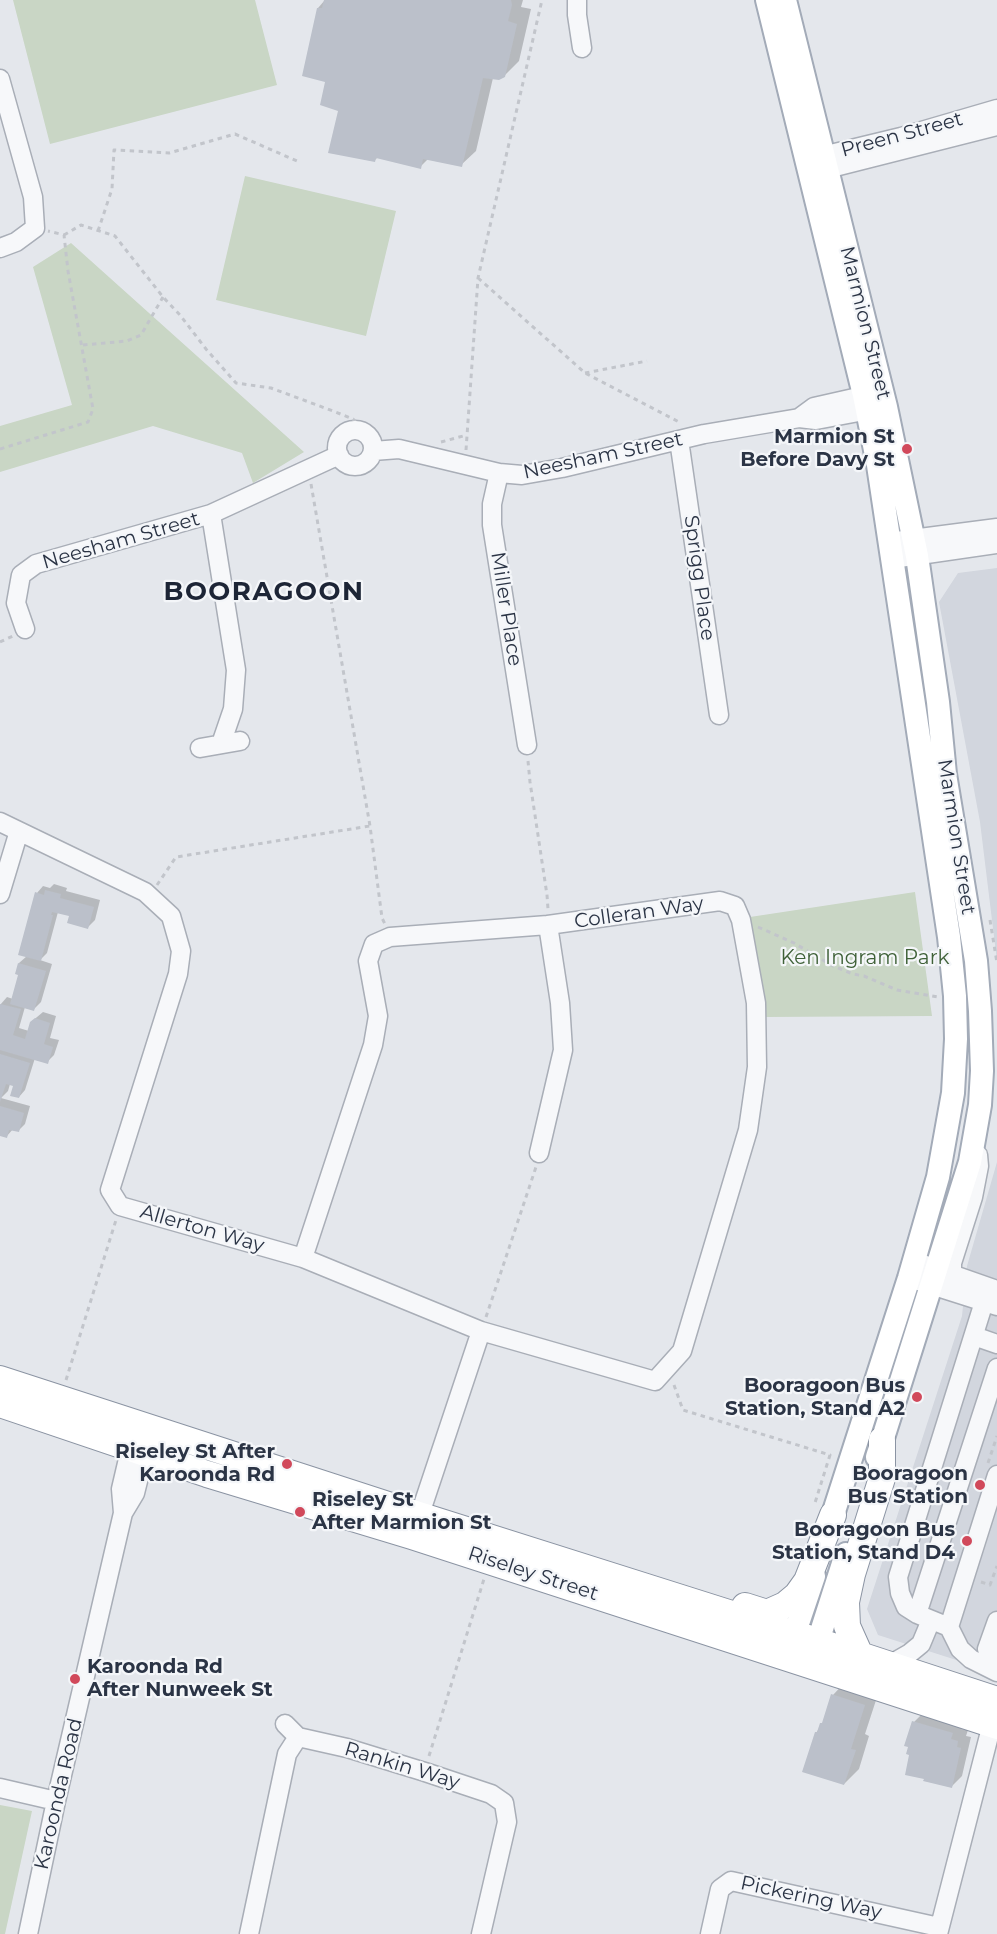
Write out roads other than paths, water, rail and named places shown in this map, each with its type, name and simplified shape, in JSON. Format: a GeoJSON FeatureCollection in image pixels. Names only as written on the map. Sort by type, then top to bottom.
{"type":"FeatureCollection","features":[{"type":"Feature","properties":{"kind":"highway","name":"Riseley Street"},"geometry":{"type":"LineString","coordinates":[[0,1379],[67,1392],[183,1439],[416,1525],[803,1649],[995,1717]]}},
{"type":"Feature","properties":{"kind":"highway","name":"Riseley Street"},"geometry":{"type":"LineString","coordinates":[[0,1404],[207,1473],[416,1525],[646,1587],[803,1649],[860,1656],[889,1665],[995,1717]]}},
{"type":"Feature","properties":{"kind":"highway"},"geometry":{"type":"LineString","coordinates":[[860,1656],[847,1626],[846,1602],[852,1574],[882,1478],[882,1440]]}},
{"type":"Feature","properties":{"kind":"highway"},"geometry":{"type":"LineString","coordinates":[[646,1587],[677,1584],[767,1613],[786,1605],[807,1581],[823,1511]]}},
{"type":"Feature","properties":{"kind":"main road","name":"Marmion Street"},"geometry":{"type":"LineString","coordinates":[[767,0],[817,164]]}},
{"type":"Feature","properties":{"kind":"main road","name":"Marmion Street"},"geometry":{"type":"LineString","coordinates":[[785,0],[817,164],[875,401],[915,547],[938,702],[945,774],[976,961],[982,1071],[975,1132],[940,1276],[882,1440],[803,1649]]}},
{"type":"Feature","properties":{"kind":"main road","name":"Marmion Street"},"geometry":{"type":"LineString","coordinates":[[803,1649],[823,1511],[912,1270],[938,1177],[953,1093],[956,1039],[949,936],[891,550],[875,401]]}},
{"type":"Feature","properties":{"kind":"street"},"geometry":{"type":"LineString","coordinates":[[577,0],[582,48]]}},
{"type":"Feature","properties":{"kind":"street"},"geometry":{"type":"LineString","coordinates":[[0,79],[33,197],[35,228],[16,242],[0,248]]}},
{"type":"Feature","properties":{"kind":"street","name":"Preen Street"},"geometry":{"type":"LineString","coordinates":[[817,164],[902,136],[997,109]]}},
{"type":"Feature","properties":{"kind":"street","name":"Preen Street"},"geometry":{"type":"LineString","coordinates":[[817,164],[997,126]]}},
{"type":"Feature","properties":{"kind":"street","name":"Neesham Street"},"geometry":{"type":"LineString","coordinates":[[373,451],[399,449],[465,466],[522,475],[704,434],[799,418],[816,420],[875,401]]}},
{"type":"Feature","properties":{"kind":"street"},"geometry":{"type":"LineString","coordinates":[[352,429],[363,431],[371,438],[373,451],[365,464],[351,466],[345,463],[339,455],[337,444],[340,437],[352,429]]}},
{"type":"Feature","properties":{"kind":"street","name":"Sprigg Place"},"geometry":{"type":"LineString","coordinates":[[679,440],[719,715]]}},
{"type":"Feature","properties":{"kind":"street","name":"Neesham Street"},"geometry":{"type":"LineString","coordinates":[[25,629],[15,603],[21,575],[36,564],[211,514],[339,455]]}},
{"type":"Feature","properties":{"kind":"street","name":"Miller Place"},"geometry":{"type":"LineString","coordinates":[[499,473],[492,504],[492,525],[527,745]]}},
{"type":"Feature","properties":{"kind":"street"},"geometry":{"type":"LineString","coordinates":[[211,514],[236,670],[233,709],[221,744]]}},
{"type":"Feature","properties":{"kind":"street"},"geometry":{"type":"LineString","coordinates":[[915,547],[997,528]]}},
{"type":"Feature","properties":{"kind":"street"},"geometry":{"type":"LineString","coordinates":[[891,550],[997,544]]}},
{"type":"Feature","properties":{"kind":"street"},"geometry":{"type":"LineString","coordinates":[[200,748],[240,741]]}},
{"type":"Feature","properties":{"kind":"street","name":"Allerton Way"},"geometry":{"type":"LineString","coordinates":[[0,822],[145,892],[171,916],[181,951],[178,974],[110,1190],[120,1206],[303,1258],[481,1331],[655,1381]]}},
{"type":"Feature","properties":{"kind":"street"},"geometry":{"type":"LineString","coordinates":[[0,894],[19,831]]}},
{"type":"Feature","properties":{"kind":"street","name":"Colleran Way"},"geometry":{"type":"LineString","coordinates":[[303,1258],[373,1045],[378,1016],[368,961],[374,944],[390,936],[548,925],[720,901],[735,906],[741,920],[756,1003],[757,1067],[748,1130],[682,1351],[655,1381]]}},
{"type":"Feature","properties":{"kind":"street"},"geometry":{"type":"LineString","coordinates":[[539,1153],[563,1050],[560,1003],[548,925]]}},
{"type":"Feature","properties":{"kind":"street"},"geometry":{"type":"LineString","coordinates":[[912,1270],[940,1276],[993,1300],[974,1336],[898,1577],[900,1593],[906,1607],[949,1627],[960,1649],[971,1659],[997,1672]]}},
{"type":"Feature","properties":{"kind":"street"},"geometry":{"type":"LineString","coordinates":[[416,1525],[481,1331]]}},
{"type":"Feature","properties":{"kind":"street"},"geometry":{"type":"LineString","coordinates":[[974,1336],[997,1344]]}},
{"type":"Feature","properties":{"kind":"street"},"geometry":{"type":"LineString","coordinates":[[889,1665],[921,1644],[924,1617],[997,1368]]}},
{"type":"Feature","properties":{"kind":"street"},"geometry":{"type":"LineString","coordinates":[[67,1392],[81,1416],[130,1433],[139,1451],[183,1439]]}},
{"type":"Feature","properties":{"kind":"street","name":"Karoonda Road"},"geometry":{"type":"LineString","coordinates":[[28,1934],[56,1801],[123,1513],[121,1489],[128,1458],[139,1451]]}},
{"type":"Feature","properties":{"kind":"street"},"geometry":{"type":"LineString","coordinates":[[949,1627],[997,1474]]}},
{"type":"Feature","properties":{"kind":"street"},"geometry":{"type":"LineString","coordinates":[[997,1621],[987,1649],[997,1653]]}},
{"type":"Feature","properties":{"kind":"street"},"geometry":{"type":"LineString","coordinates":[[939,1930],[995,1717]]}},
{"type":"Feature","properties":{"kind":"street"},"geometry":{"type":"LineString","coordinates":[[249,1934],[287,1754],[298,1737],[285,1724]]}},
{"type":"Feature","properties":{"kind":"street","name":"Rankin Way"},"geometry":{"type":"LineString","coordinates":[[298,1737],[347,1748],[491,1794],[511,1798],[481,1934]]}},
{"type":"Feature","properties":{"kind":"street"},"geometry":{"type":"LineString","coordinates":[[0,1788],[56,1801]]}},
{"type":"Feature","properties":{"kind":"street","name":"Pickering Way"},"geometry":{"type":"LineString","coordinates":[[710,1934],[714,1882],[731,1881],[939,1930]]}},
{"type":"Feature","properties":{"kind":"place","name":"Marmion St Before Davy St"},"geometry":{"type":"Point","coordinates":[907,449]}},
{"type":"Feature","properties":{"kind":"place","name":"Booragoon Bus Station, Stand A2"},"geometry":{"type":"Point","coordinates":[917,1397]}},
{"type":"Feature","properties":{"kind":"place","name":"Riseley St After Karoonda Rd"},"geometry":{"type":"Point","coordinates":[287,1464]}},
{"type":"Feature","properties":{"kind":"place","name":"Booragoon Bus Station"},"geometry":{"type":"Point","coordinates":[980,1485]}},
{"type":"Feature","properties":{"kind":"place","name":"Riseley St After Marmion St"},"geometry":{"type":"Point","coordinates":[300,1512]}},
{"type":"Feature","properties":{"kind":"place","name":"Booragoon Bus Station, Stand D4"},"geometry":{"type":"Point","coordinates":[967,1541]}},
{"type":"Feature","properties":{"kind":"place","name":"Karoonda Rd After Nunweek St"},"geometry":{"type":"Point","coordinates":[75,1679]}},
{"type":"Feature","properties":{"kind":"district","name":"BOORAGOON"},"geometry":{"type":"Point","coordinates":[264,592]}},
{"type":"Feature","properties":{"kind":"park label","name":"Ken Ingram Park"},"geometry":{"type":"Point","coordinates":[865,958]}}]}
